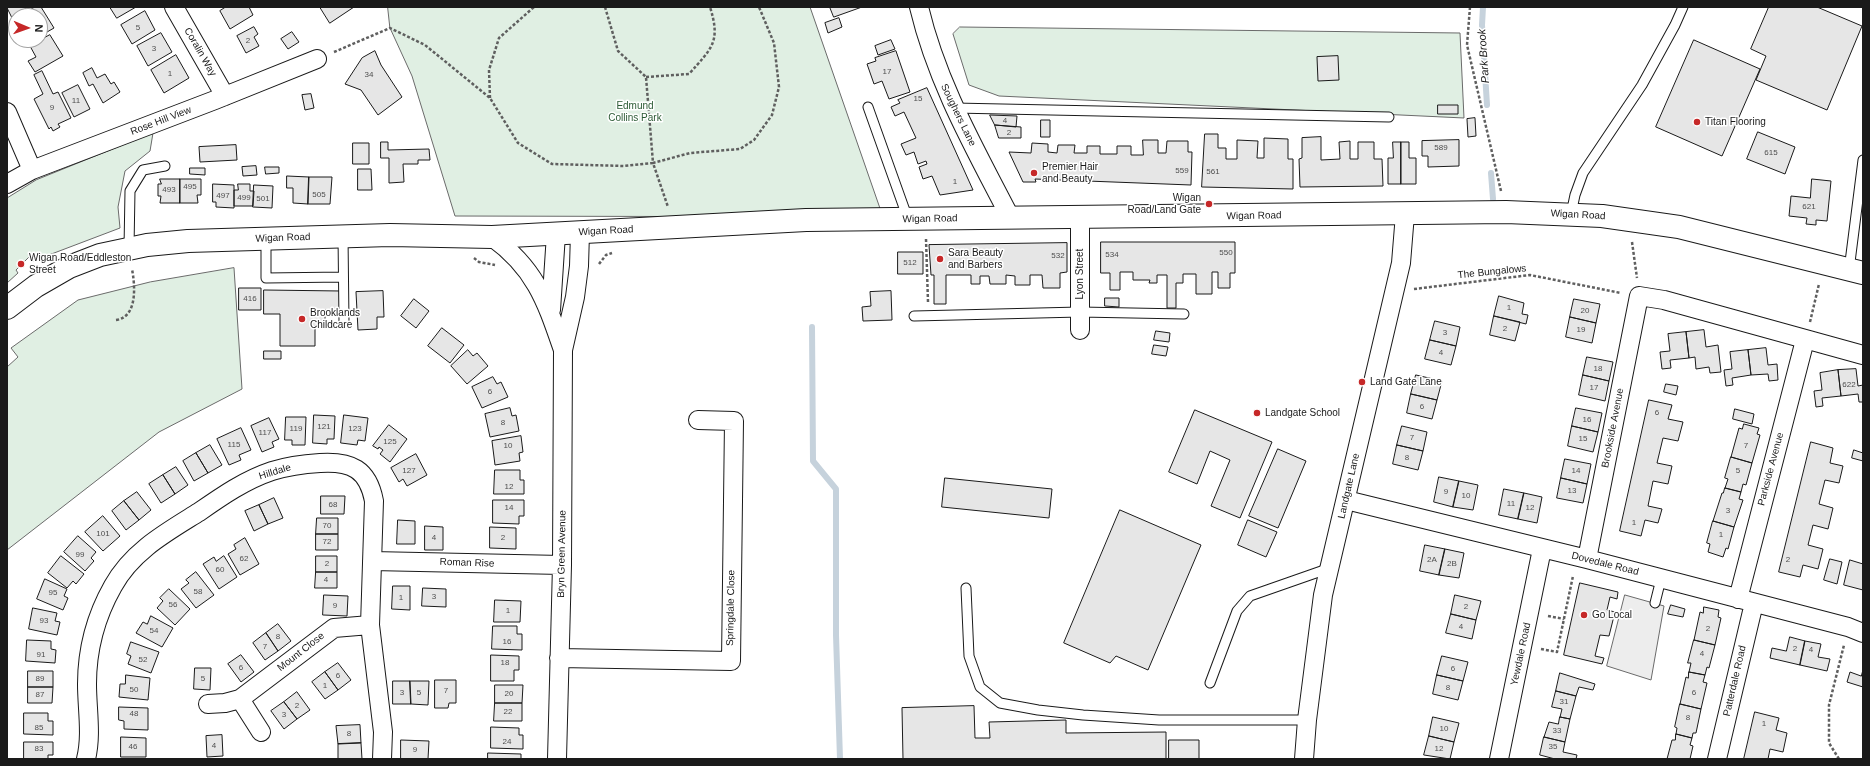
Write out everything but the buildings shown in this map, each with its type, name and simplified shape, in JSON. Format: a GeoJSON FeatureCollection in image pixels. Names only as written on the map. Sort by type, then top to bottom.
{"type":"FeatureCollection","features":[{"type":"Feature","properties":{"kind":"main road","name":"Wigan Road"},"geometry":{"type":"LineString","coordinates":[[7,308],[36,286],[69,267],[100,255],[147,245],[188,241],[343,236],[492,236],[556,234],[674,226],[806,220],[1506,212],[1571,214],[1629,219],[1679,227],[1856,272]]}},
{"type":"Feature","properties":{"kind":"street","name":"Coralin Way"},"geometry":{"type":"LineString","coordinates":[[174,7],[225,96]]}},
{"type":"Feature","properties":{"kind":"street","name":"Soughers Lane"},"geometry":{"type":"LineString","coordinates":[[919,7],[928,44],[941,78],[954,108],[1010,217]]}},
{"type":"Feature","properties":{"kind":"street","name":"Rose Hill View"},"geometry":{"type":"LineString","coordinates":[[7,184],[32,170],[317,59]]}},
{"type":"Feature","properties":{"kind":"street"},"geometry":{"type":"LineString","coordinates":[[7,112],[32,170]]}},
{"type":"Feature","properties":{"kind":"street","name":"Landgate Lane"},"geometry":{"type":"LineString","coordinates":[[1304,759],[1307,720],[1323,595],[1394,291],[1403,249],[1405,214]]}},
{"type":"Feature","properties":{"kind":"street","name":"Lyon Street"},"geometry":{"type":"LineString","coordinates":[[1080,218],[1080,321]]}},
{"type":"Feature","properties":{"kind":"street","name":"Bryn Green Avenue"},"geometry":{"type":"LineString","coordinates":[[557,759],[562,565],[563,350],[575,297],[579,266],[580,233]]}},
{"type":"Feature","properties":{"kind":"street","name":"Bryn Green Avenue"},"geometry":{"type":"LineString","coordinates":[[551,315],[556,234]]}},
{"type":"Feature","properties":{"kind":"street","name":"Bryn Green Avenue"},"geometry":{"type":"LineString","coordinates":[[492,236],[514,254],[528,270],[551,315],[563,350]]}},
{"type":"Feature","properties":{"kind":"street"},"geometry":{"type":"LineString","coordinates":[[1639,296],[1664,300],[1863,355]]}},
{"type":"Feature","properties":{"kind":"street","name":"Brookside Avenue"},"geometry":{"type":"LineString","coordinates":[[1582,558],[1639,296]]}},
{"type":"Feature","properties":{"kind":"street","name":"Parkside Avenue"},"geometry":{"type":"LineString","coordinates":[[1746,601],[1805,340]]}},
{"type":"Feature","properties":{"kind":"street","name":"Springdale Close"},"geometry":{"type":"LineString","coordinates":[[559,658],[731,661],[734,421],[698,420]]}},
{"type":"Feature","properties":{"kind":"street","name":"Hilldale"},"geometry":{"type":"LineString","coordinates":[[86,759],[89,738],[88,668],[93,634],[98,617],[114,584],[124,569],[147,546],[159,537],[256,477],[294,466],[340,463],[357,469],[364,475],[369,482],[374,501],[370,625],[382,732],[382,759]]}},
{"type":"Feature","properties":{"kind":"street","name":"Dovedale Road"},"geometry":{"type":"LineString","coordinates":[[1346,500],[1661,578],[1855,630]]}},
{"type":"Feature","properties":{"kind":"street","name":"Yewdale Road"},"geometry":{"type":"LineString","coordinates":[[1499,759],[1542,549]]}},
{"type":"Feature","properties":{"kind":"street","name":"Roman Rise"},"geometry":{"type":"LineString","coordinates":[[372,560],[562,565]]}},
{"type":"Feature","properties":{"kind":"street","name":"Patterdale Road"},"geometry":{"type":"LineString","coordinates":[[1716,759],[1746,601]]}},
{"type":"Feature","properties":{"kind":"street","name":"Mount Close"},"geometry":{"type":"LineString","coordinates":[[208,704],[225,703],[240,699],[334,628],[370,625]]}},
{"type":"Feature","properties":{"kind":"street"},"geometry":{"type":"LineString","coordinates":[[240,699],[261,732]]}},
{"type":"Feature","properties":{"kind":"lane"},"geometry":{"type":"LineString","coordinates":[[1571,214],[1575,195],[1583,174],[1642,85],[1675,25],[1683,7]]}},
{"type":"Feature","properties":{"kind":"lane"},"geometry":{"type":"LineString","coordinates":[[868,107],[917,219]]}},
{"type":"Feature","properties":{"kind":"lane"},"geometry":{"type":"LineString","coordinates":[[954,108],[1389,117]]}},
{"type":"Feature","properties":{"kind":"lane"},"geometry":{"type":"LineString","coordinates":[[1856,272],[1863,160]]}},
{"type":"Feature","properties":{"kind":"lane"},"geometry":{"type":"LineString","coordinates":[[129,248],[130,191],[143,170],[165,166]]}},
{"type":"Feature","properties":{"kind":"lane"},"geometry":{"type":"LineString","coordinates":[[343,236],[344,322]]}},
{"type":"Feature","properties":{"kind":"lane"},"geometry":{"type":"LineString","coordinates":[[266,239],[266,278],[343,277]]}},
{"type":"Feature","properties":{"kind":"lane"},"geometry":{"type":"LineString","coordinates":[[914,316],[1080,321],[1184,314]]}},
{"type":"Feature","properties":{"kind":"lane"},"geometry":{"type":"LineString","coordinates":[[1210,683],[1237,611],[1250,596],[1330,568]]}},
{"type":"Feature","properties":{"kind":"lane"},"geometry":{"type":"LineString","coordinates":[[1655,603],[1661,578]]}},
{"type":"Feature","properties":{"kind":"lane"},"geometry":{"type":"LineString","coordinates":[[966,588],[970,656],[980,687],[1000,703],[1038,710],[1083,715],[1159,720],[1307,720]]}},
{"type":"Feature","properties":{"kind":"path"},"geometry":{"type":"LineString","coordinates":[[490,98],[490,70],[499,38],[534,7]]}},
{"type":"Feature","properties":{"kind":"path"},"geometry":{"type":"LineString","coordinates":[[605,7],[618,51],[646,77],[654,163],[674,226]]}},
{"type":"Feature","properties":{"kind":"path"},"geometry":{"type":"LineString","coordinates":[[646,77],[690,74],[712,49],[715,24],[710,7]]}},
{"type":"Feature","properties":{"kind":"path"},"geometry":{"type":"LineString","coordinates":[[317,59],[390,28],[425,44],[490,98],[518,142],[552,164],[624,166],[654,163],[690,153],[740,149],[754,140],[772,115],[779,88],[774,43],[759,7]]}},
{"type":"Feature","properties":{"kind":"path"},"geometry":{"type":"LineString","coordinates":[[1470,7],[1467,45],[1506,212]]}},
{"type":"Feature","properties":{"kind":"path"},"geometry":{"type":"LineString","coordinates":[[917,219],[929,316]]}},
{"type":"Feature","properties":{"kind":"path"},"geometry":{"type":"LineString","coordinates":[[1629,219],[1639,296]]}},
{"type":"Feature","properties":{"kind":"path"},"geometry":{"type":"LineString","coordinates":[[116,320],[121,319],[130,311],[132,302],[134,279],[129,248]]}},
{"type":"Feature","properties":{"kind":"path"},"geometry":{"type":"LineString","coordinates":[[597,269],[603,257],[614,253]]}},
{"type":"Feature","properties":{"kind":"path"},"geometry":{"type":"LineString","coordinates":[[1805,340],[1824,264]]}},
{"type":"Feature","properties":{"kind":"path","name":"The Bungalows"},"geometry":{"type":"LineString","coordinates":[[1394,291],[1530,275],[1639,296]]}},
{"type":"Feature","properties":{"kind":"path"},"geometry":{"type":"LineString","coordinates":[[1557,652],[1582,558]]}},
{"type":"Feature","properties":{"kind":"path"},"geometry":{"type":"LineString","coordinates":[[1839,759],[1829,743],[1829,705],[1855,630]]}},
{"type":"Feature","properties":{"kind":"green space","name":"Edmund Collins Park"},"geometry":{"type":"Polygon","coordinates":[[[388,7],[810,7],[883,217],[455,216],[412,76],[390,28],[388,7]]]}},
{"type":"Feature","properties":{"kind":"green space"},"geometry":{"type":"Polygon","coordinates":[[[960,27],[1460,33],[1464,118],[999,96],[969,85],[953,34],[960,27]]]}},
{"type":"Feature","properties":{"kind":"green space"},"geometry":{"type":"Polygon","coordinates":[[[153,133],[150,151],[125,171],[118,207],[120,228],[33,261],[29,257],[16,270],[18,273],[7,283],[7,198],[36,180],[153,133]]]}},
{"type":"Feature","properties":{"kind":"green space"},"geometry":{"type":"Polygon","coordinates":[[[234,268],[242,389],[159,432],[7,550],[7,367],[18,357],[11,348],[78,300],[150,282],[234,268]]]}},
{"type":"Feature","properties":{"kind":"shaded area"},"geometry":{"type":"Polygon","coordinates":[[[1625,595],[1664,606],[1651,680],[1607,666],[1625,595]]]}},
{"type":"Feature","properties":{"kind":"waterway","name":"Park Brook"},"geometry":{"type":"LineString","coordinates":[[1483,7],[1482,25],[1487,105]]}},
{"type":"Feature","properties":{"kind":"waterway","name":"Park Brook"},"geometry":{"type":"LineString","coordinates":[[1491,173],[1493,199]]}},
{"type":"Feature","properties":{"kind":"waterway"},"geometry":{"type":"LineString","coordinates":[[812,327],[813,461],[836,489],[836,635],[840,759]]}},
{"type":"Feature","properties":{"kind":"place","name":"Titan Flooring"},"geometry":{"type":"Point","coordinates":[1697,122]}},
{"type":"Feature","properties":{"kind":"place","name":"Premier Hair and Beauty"},"geometry":{"type":"Point","coordinates":[1034,173]}},
{"type":"Feature","properties":{"kind":"place","name":"Wigan Road/Land Gate"},"geometry":{"type":"Point","coordinates":[1209,204]}},
{"type":"Feature","properties":{"kind":"place","name":"Sara Beauty and Barbers"},"geometry":{"type":"Point","coordinates":[940,259]}},
{"type":"Feature","properties":{"kind":"place","name":"Wigan Road/Eddleston Street"},"geometry":{"type":"Point","coordinates":[21,264]}},
{"type":"Feature","properties":{"kind":"place","name":"Brooklands Childcare"},"geometry":{"type":"Point","coordinates":[302,319]}},
{"type":"Feature","properties":{"kind":"place","name":"Land Gate Lane"},"geometry":{"type":"Point","coordinates":[1362,382]}},
{"type":"Feature","properties":{"kind":"place","name":"Landgate School"},"geometry":{"type":"Point","coordinates":[1257,413]}},
{"type":"Feature","properties":{"kind":"place","name":"Go Local"},"geometry":{"type":"Point","coordinates":[1584,615]}}]}
